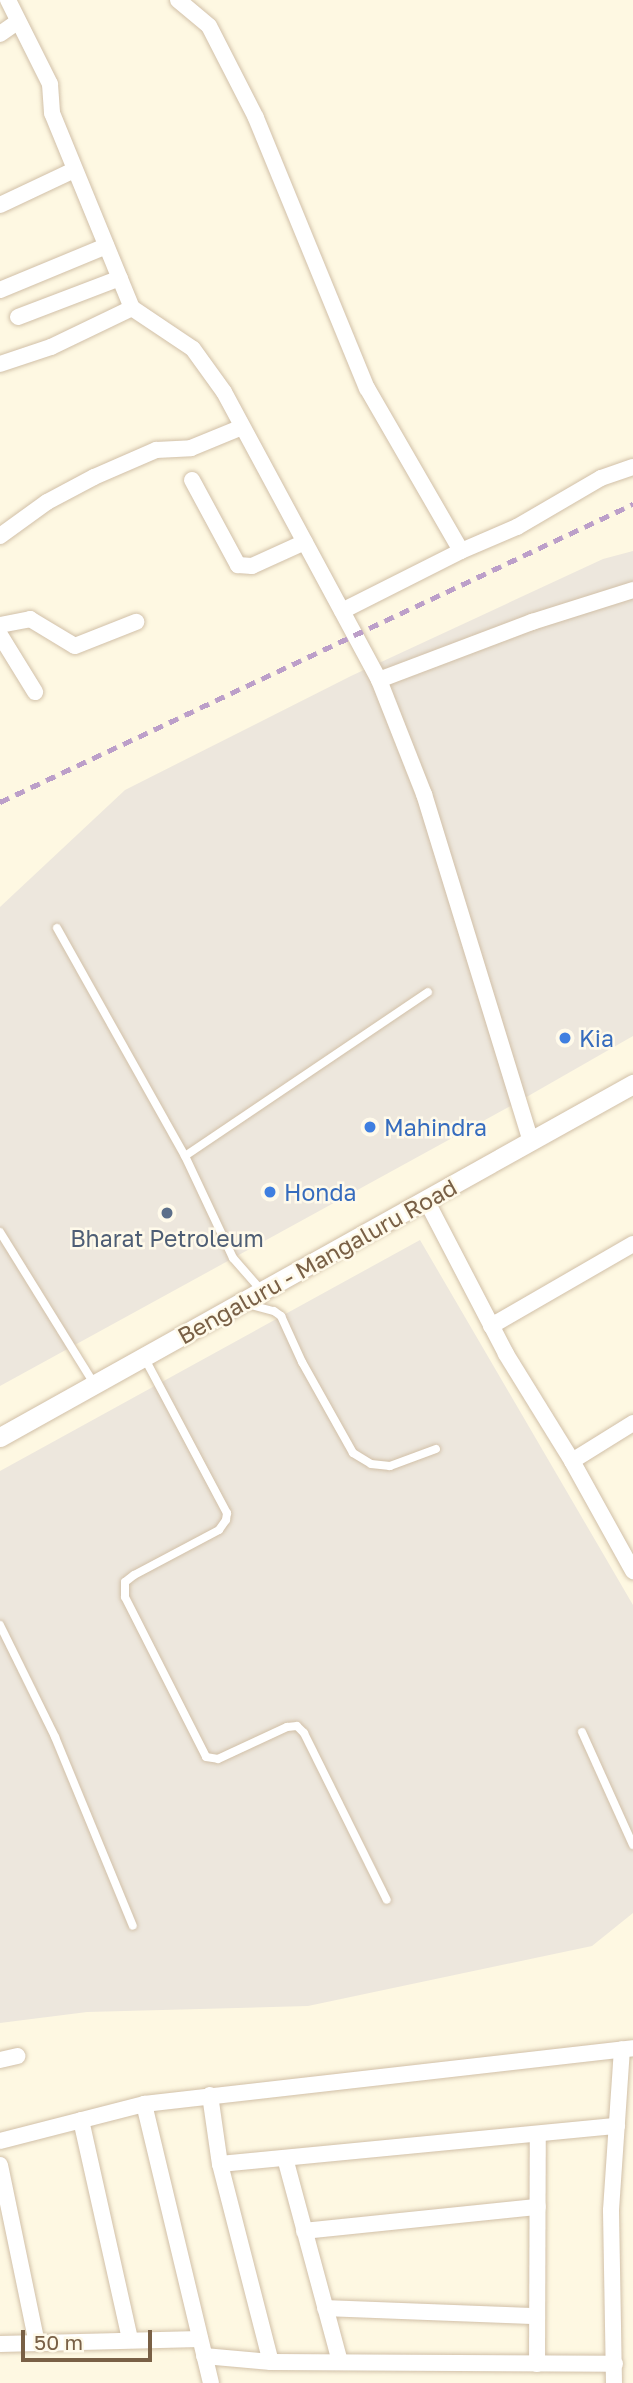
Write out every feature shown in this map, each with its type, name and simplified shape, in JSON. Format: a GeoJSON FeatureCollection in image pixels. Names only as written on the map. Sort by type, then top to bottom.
{"type":"FeatureCollection","features":[{"type":"Feature","properties":{"kind":"street"},"geometry":{"type":"LineString","coordinates":[[8,0],[50,84],[52,113],[132,308],[193,349],[224,392],[379,680],[424,794],[531,1141]]}},
{"type":"Feature","properties":{"kind":"street"},"geometry":{"type":"LineString","coordinates":[[178,0],[209,26],[256,118],[367,387],[461,551]]}},
{"type":"Feature","properties":{"kind":"street"},"geometry":{"type":"LineString","coordinates":[[0,34],[17,22]]}},
{"type":"Feature","properties":{"kind":"street"},"geometry":{"type":"LineString","coordinates":[[0,205],[74,170]]}},
{"type":"Feature","properties":{"kind":"street"},"geometry":{"type":"LineString","coordinates":[[0,290],[106,246]]}},
{"type":"Feature","properties":{"kind":"street"},"geometry":{"type":"LineString","coordinates":[[19,317],[120,278]]}},
{"type":"Feature","properties":{"kind":"street"},"geometry":{"type":"LineString","coordinates":[[0,364],[51,347],[132,308]]}},
{"type":"Feature","properties":{"kind":"street"},"geometry":{"type":"LineString","coordinates":[[0,536],[47,502],[94,477],[156,450],[191,448],[242,427]]}},
{"type":"Feature","properties":{"kind":"street"},"geometry":{"type":"LineString","coordinates":[[342,611],[461,551],[517,527],[601,478],[633,467]]}},
{"type":"Feature","properties":{"kind":"street"},"geometry":{"type":"LineString","coordinates":[[192,480],[238,565],[252,566],[304,542]]}},
{"type":"Feature","properties":{"kind":"street"},"geometry":{"type":"LineString","coordinates":[[379,680],[532,622],[633,590]]}},
{"type":"Feature","properties":{"kind":"street"},"geometry":{"type":"LineString","coordinates":[[0,625],[30,620],[75,646],[136,622]]}},
{"type":"Feature","properties":{"kind":"street"},"geometry":{"type":"LineString","coordinates":[[0,635],[35,692]]}},
{"type":"Feature","properties":{"kind":"street","name":"Bengaluru - Mangaluru Road"},"geometry":{"type":"LineString","coordinates":[[0,1437],[633,1084]]}},
{"type":"Feature","properties":{"kind":"street"},"geometry":{"type":"LineString","coordinates":[[426,1200],[491,1326],[572,1461],[633,1571]]}},
{"type":"Feature","properties":{"kind":"street"},"geometry":{"type":"LineString","coordinates":[[491,1326],[633,1244]]}},
{"type":"Feature","properties":{"kind":"street"},"geometry":{"type":"LineString","coordinates":[[572,1461],[633,1423]]}},
{"type":"Feature","properties":{"kind":"street"},"geometry":{"type":"LineString","coordinates":[[0,2141],[144,2104],[627,2048],[617,2126],[611,2210],[614,2383]]}},
{"type":"Feature","properties":{"kind":"street"},"geometry":{"type":"LineString","coordinates":[[0,2060],[18,2056]]}},
{"type":"Feature","properties":{"kind":"street"},"geometry":{"type":"LineString","coordinates":[[210,2095],[220,2164],[271,2362]]}},
{"type":"Feature","properties":{"kind":"street"},"geometry":{"type":"LineString","coordinates":[[144,2104],[211,2383]]}},
{"type":"Feature","properties":{"kind":"street"},"geometry":{"type":"LineString","coordinates":[[81,2120],[130,2340]]}},
{"type":"Feature","properties":{"kind":"street"},"geometry":{"type":"LineString","coordinates":[[220,2164],[617,2126]]}},
{"type":"Feature","properties":{"kind":"street"},"geometry":{"type":"LineString","coordinates":[[537,2364],[538,2134]]}},
{"type":"Feature","properties":{"kind":"street"},"geometry":{"type":"LineString","coordinates":[[285,2158],[340,2362]]}},
{"type":"Feature","properties":{"kind":"street"},"geometry":{"type":"LineString","coordinates":[[0,2165],[37,2343]]}},
{"type":"Feature","properties":{"kind":"street"},"geometry":{"type":"LineString","coordinates":[[304,2231],[538,2207]]}},
{"type":"Feature","properties":{"kind":"street"},"geometry":{"type":"LineString","coordinates":[[325,2308],[537,2316]]}},
{"type":"Feature","properties":{"kind":"street"},"geometry":{"type":"LineString","coordinates":[[0,2344],[200,2339]]}},
{"type":"Feature","properties":{"kind":"street"},"geometry":{"type":"LineString","coordinates":[[204,2356],[271,2362],[615,2364]]}},
{"type":"Feature","properties":{"kind":"lane"},"geometry":{"type":"LineString","coordinates":[[57,928],[185,1156],[233,1258],[262,1291]]}},
{"type":"Feature","properties":{"kind":"lane"},"geometry":{"type":"LineString","coordinates":[[185,1156],[428,992]]}},
{"type":"Feature","properties":{"kind":"lane"},"geometry":{"type":"LineString","coordinates":[[0,1232],[95,1385]]}},
{"type":"Feature","properties":{"kind":"lane"},"geometry":{"type":"LineString","coordinates":[[241,1303],[274,1311],[281,1316],[302,1362],[353,1453],[371,1464],[390,1466],[436,1449]]}},
{"type":"Feature","properties":{"kind":"lane"},"geometry":{"type":"LineString","coordinates":[[144,1357],[227,1513],[219,1530],[125,1582],[125,1597],[206,1756],[218,1759],[287,1727],[297,1727],[304,1733],[387,1900]]}},
{"type":"Feature","properties":{"kind":"lane"},"geometry":{"type":"LineString","coordinates":[[0,1625],[55,1737],[132,1926]]}},
{"type":"Feature","properties":{"kind":"lane"},"geometry":{"type":"LineString","coordinates":[[582,1732],[633,1845]]}},
{"type":"Feature","properties":{"kind":"shaded area"},"geometry":{"type":"Polygon","coordinates":[[[633,551],[633,1036],[0,1386],[0,907],[125,790],[351,676],[603,559],[633,551]]]}},
{"type":"Feature","properties":{"kind":"shaded area"},"geometry":{"type":"Polygon","coordinates":[[[420,1240],[633,1605],[633,1913],[592,1946],[308,2006],[87,2012],[0,2023],[0,1471],[420,1240]]]}},
{"type":"Feature","properties":{"kind":"railway"},"geometry":{"type":"LineString","coordinates":[[0,802],[633,504]]}},
{"type":"Feature","properties":{"kind":"place","name":"Kia"},"geometry":{"type":"Point","coordinates":[565,1038]}},
{"type":"Feature","properties":{"kind":"place","name":"Mahindra"},"geometry":{"type":"Point","coordinates":[370,1127]}},
{"type":"Feature","properties":{"kind":"place","name":"Honda"},"geometry":{"type":"Point","coordinates":[270,1192]}},
{"type":"Feature","properties":{"kind":"place","name":"Bharat Petroleum"},"geometry":{"type":"Point","coordinates":[167,1213]}}]}
